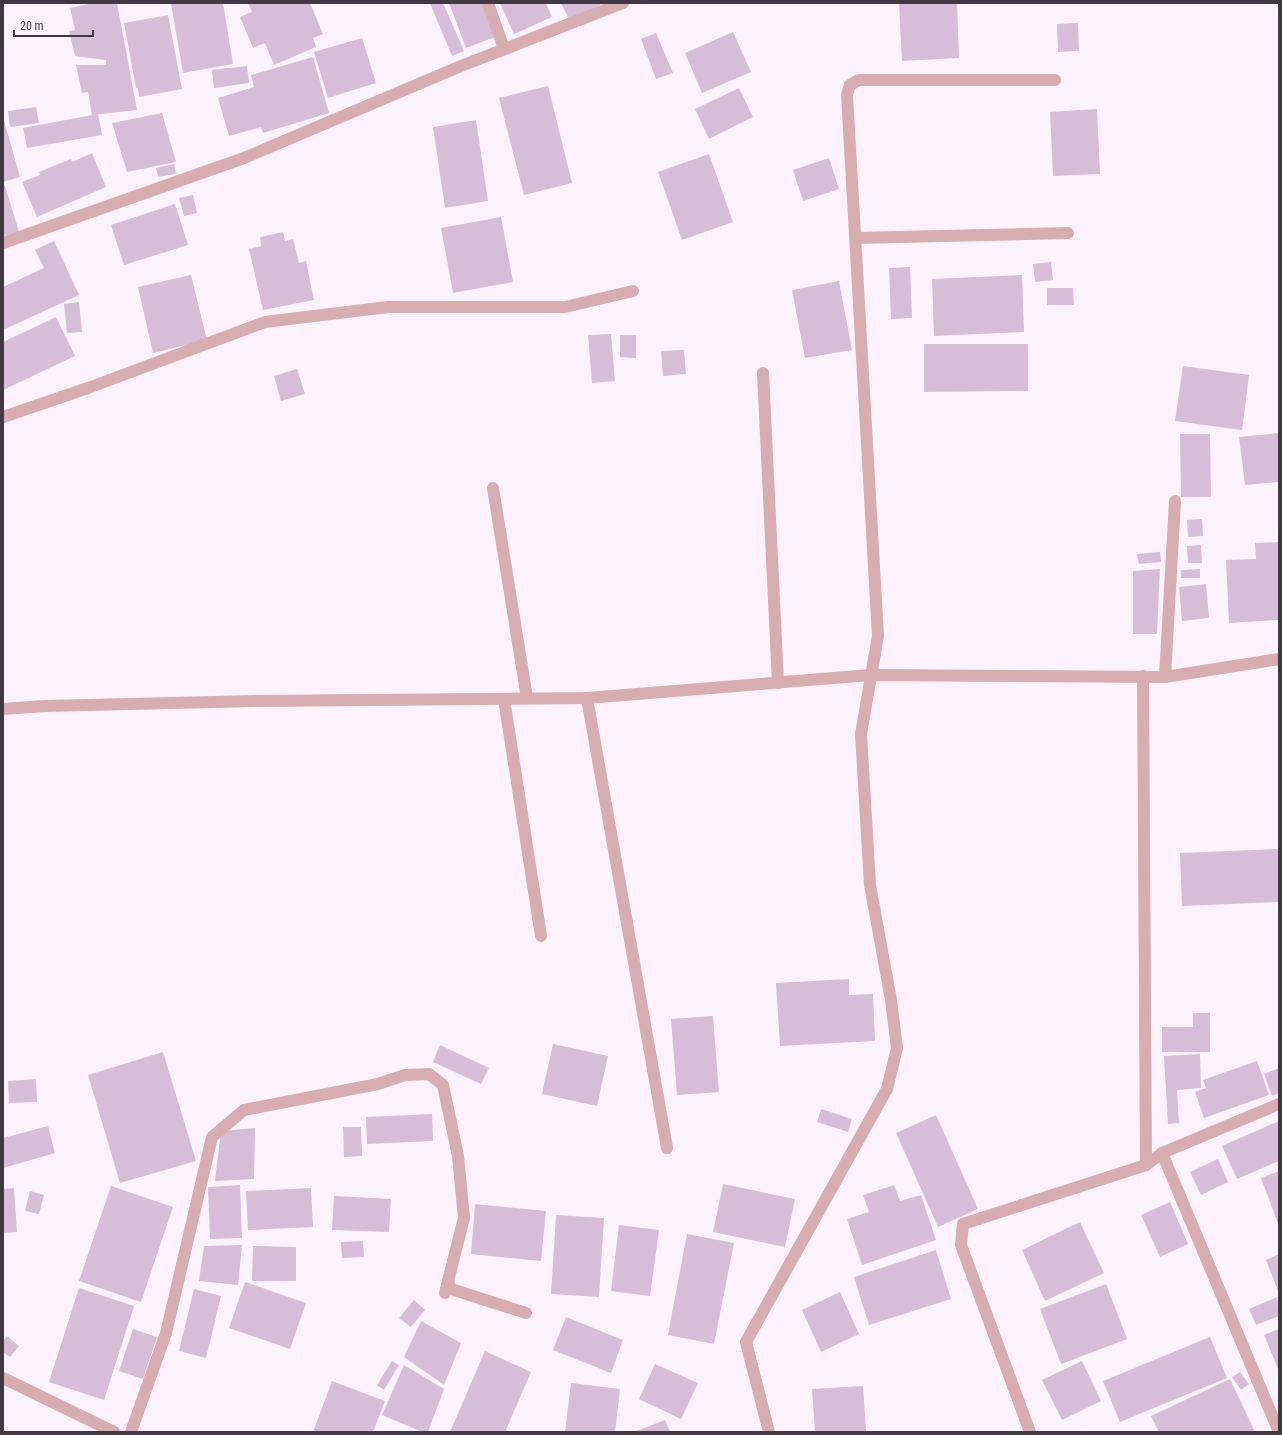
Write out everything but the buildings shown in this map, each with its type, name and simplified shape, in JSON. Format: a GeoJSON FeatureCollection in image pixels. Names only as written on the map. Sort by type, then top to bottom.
{"type":"FeatureCollection","features":[{"type":"Feature","properties":{"kind":"street"},"geometry":{"type":"LineString","coordinates":[[488,3],[504,49]]}},
{"type":"Feature","properties":{"kind":"street"},"geometry":{"type":"LineString","coordinates":[[3,243],[244,158],[504,49],[623,3]]}},
{"type":"Feature","properties":{"kind":"street"},"geometry":{"type":"LineString","coordinates":[[769,1432],[746,1342],[887,1089],[897,1048],[891,1000],[870,885],[861,734],[878,636],[847,95],[850,85],[859,80],[1055,80]]}},
{"type":"Feature","properties":{"kind":"street"},"geometry":{"type":"LineString","coordinates":[[856,238],[1068,233]]}},
{"type":"Feature","properties":{"kind":"street"},"geometry":{"type":"LineString","coordinates":[[3,417],[88,388],[265,322],[388,307],[565,307],[633,291]]}},
{"type":"Feature","properties":{"kind":"street"},"geometry":{"type":"LineString","coordinates":[[763,373],[778,683]]}},
{"type":"Feature","properties":{"kind":"street"},"geometry":{"type":"LineString","coordinates":[[493,488],[527,698]]}},
{"type":"Feature","properties":{"kind":"street"},"geometry":{"type":"LineString","coordinates":[[1165,677],[1175,501]]}},
{"type":"Feature","properties":{"kind":"street"},"geometry":{"type":"LineString","coordinates":[[3,709],[45,706],[256,701],[587,698],[871,675],[1165,677],[1279,659]]}},
{"type":"Feature","properties":{"kind":"street"},"geometry":{"type":"LineString","coordinates":[[1143,676],[1146,1165]]}},
{"type":"Feature","properties":{"kind":"street"},"geometry":{"type":"LineString","coordinates":[[587,698],[667,1148]]}},
{"type":"Feature","properties":{"kind":"street"},"geometry":{"type":"LineString","coordinates":[[504,699],[541,936]]}},
{"type":"Feature","properties":{"kind":"street"},"geometry":{"type":"LineString","coordinates":[[131,1432],[166,1333],[212,1136],[244,1110],[378,1084],[405,1075],[429,1074],[443,1085],[458,1156],[464,1218],[445,1293]]}},
{"type":"Feature","properties":{"kind":"street"},"geometry":{"type":"LineString","coordinates":[[1030,1432],[961,1245],[963,1224],[1146,1165],[1162,1154],[1279,1104]]}},
{"type":"Feature","properties":{"kind":"street"},"geometry":{"type":"LineString","coordinates":[[1162,1154],[1279,1432]]}},
{"type":"Feature","properties":{"kind":"street"},"geometry":{"type":"LineString","coordinates":[[448,1281],[451,1290],[526,1313]]}},
{"type":"Feature","properties":{"kind":"street"},"geometry":{"type":"LineString","coordinates":[[3,1378],[114,1432]]}}]}
